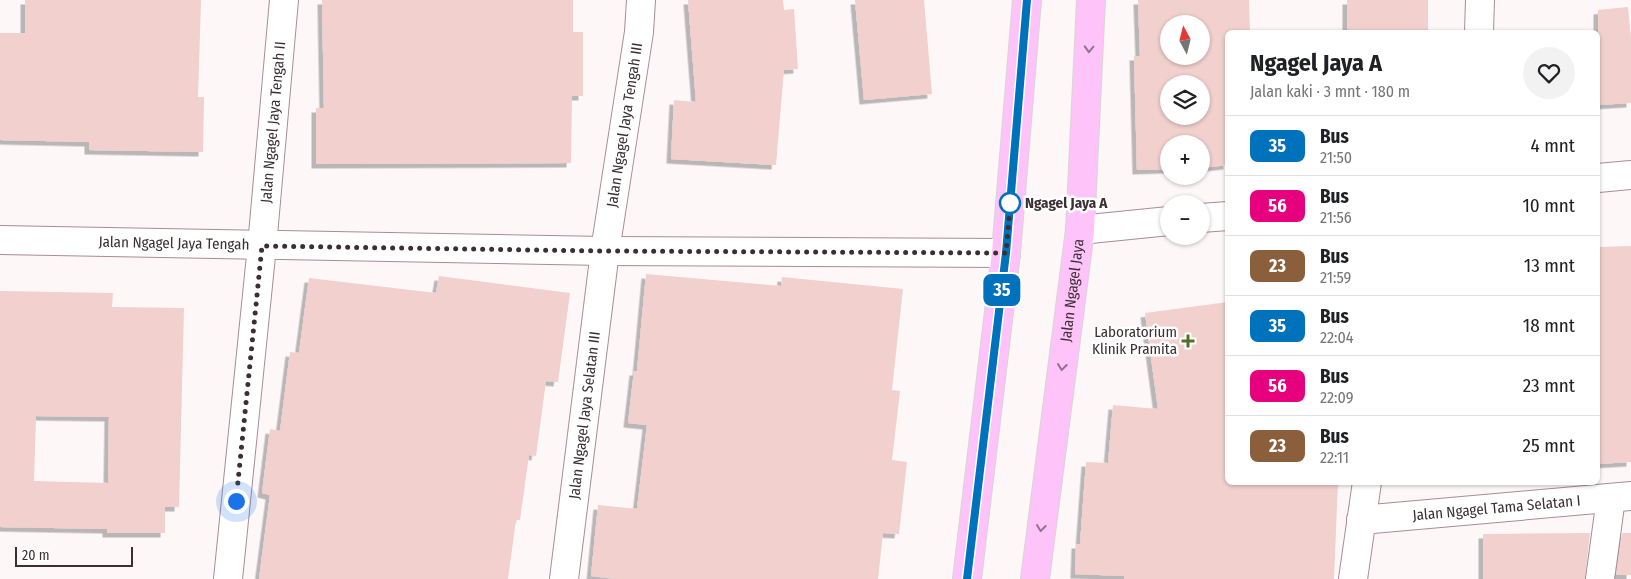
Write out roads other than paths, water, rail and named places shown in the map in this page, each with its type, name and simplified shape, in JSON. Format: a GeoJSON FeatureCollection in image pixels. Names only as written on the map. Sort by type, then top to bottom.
{"type":"FeatureCollection","features":[{"type":"Feature","properties":{"kind":"main road"},"geometry":{"type":"LineString","coordinates":[[967,579],[1006,253],[1027,0]]}},
{"type":"Feature","properties":{"kind":"main road","name":"Jalan Ngagel Jaya"},"geometry":{"type":"LineString","coordinates":[[1035,579],[1080,230],[1091,0]]}},
{"type":"Feature","properties":{"kind":"street","name":"Jalan Ngagel Jaya Tengah II"},"geometry":{"type":"LineString","coordinates":[[228,579],[262,246],[284,0]]}},
{"type":"Feature","properties":{"kind":"street","name":"Jalan Ngagel Jaya Tengah III"},"geometry":{"type":"LineString","coordinates":[[604,251],[639,32],[641,0]]}},
{"type":"Feature","properties":{"kind":"street"},"geometry":{"type":"LineString","coordinates":[[1479,30],[1480,0]]}},
{"type":"Feature","properties":{"kind":"street"},"geometry":{"type":"LineString","coordinates":[[1600,178],[1631,175]]}},
{"type":"Feature","properties":{"kind":"street"},"geometry":{"type":"LineString","coordinates":[[1210,217],[1225,216]]}},
{"type":"Feature","properties":{"kind":"street"},"geometry":{"type":"LineString","coordinates":[[1080,230],[1160,222]]}},
{"type":"Feature","properties":{"kind":"street","name":"Jalan Ngagel Jaya Tengah"},"geometry":{"type":"LineString","coordinates":[[0,240],[604,251],[1006,253]]}},
{"type":"Feature","properties":{"kind":"street","name":"Jalan Ngagel Jaya Selatan III"},"geometry":{"type":"LineString","coordinates":[[564,579],[604,251]]}},
{"type":"Feature","properties":{"kind":"street"},"geometry":{"type":"LineString","coordinates":[[1353,579],[1366,485]]}},
{"type":"Feature","properties":{"kind":"street"},"geometry":{"type":"LineString","coordinates":[[1600,579],[1621,497]]}},
{"type":"Feature","properties":{"kind":"street","name":"Jalan Ngagel Tama Selatan I"},"geometry":{"type":"LineString","coordinates":[[1361,520],[1621,497]]}},
{"type":"Feature","properties":{"kind":"place","name":"Ngagel Jaya A"},"geometry":{"type":"Point","coordinates":[1010,203]}},
{"type":"Feature","properties":{"kind":"place","name":"Laboratorium Klinik Pramita"},"geometry":{"type":"Point","coordinates":[1188,341]}}]}
